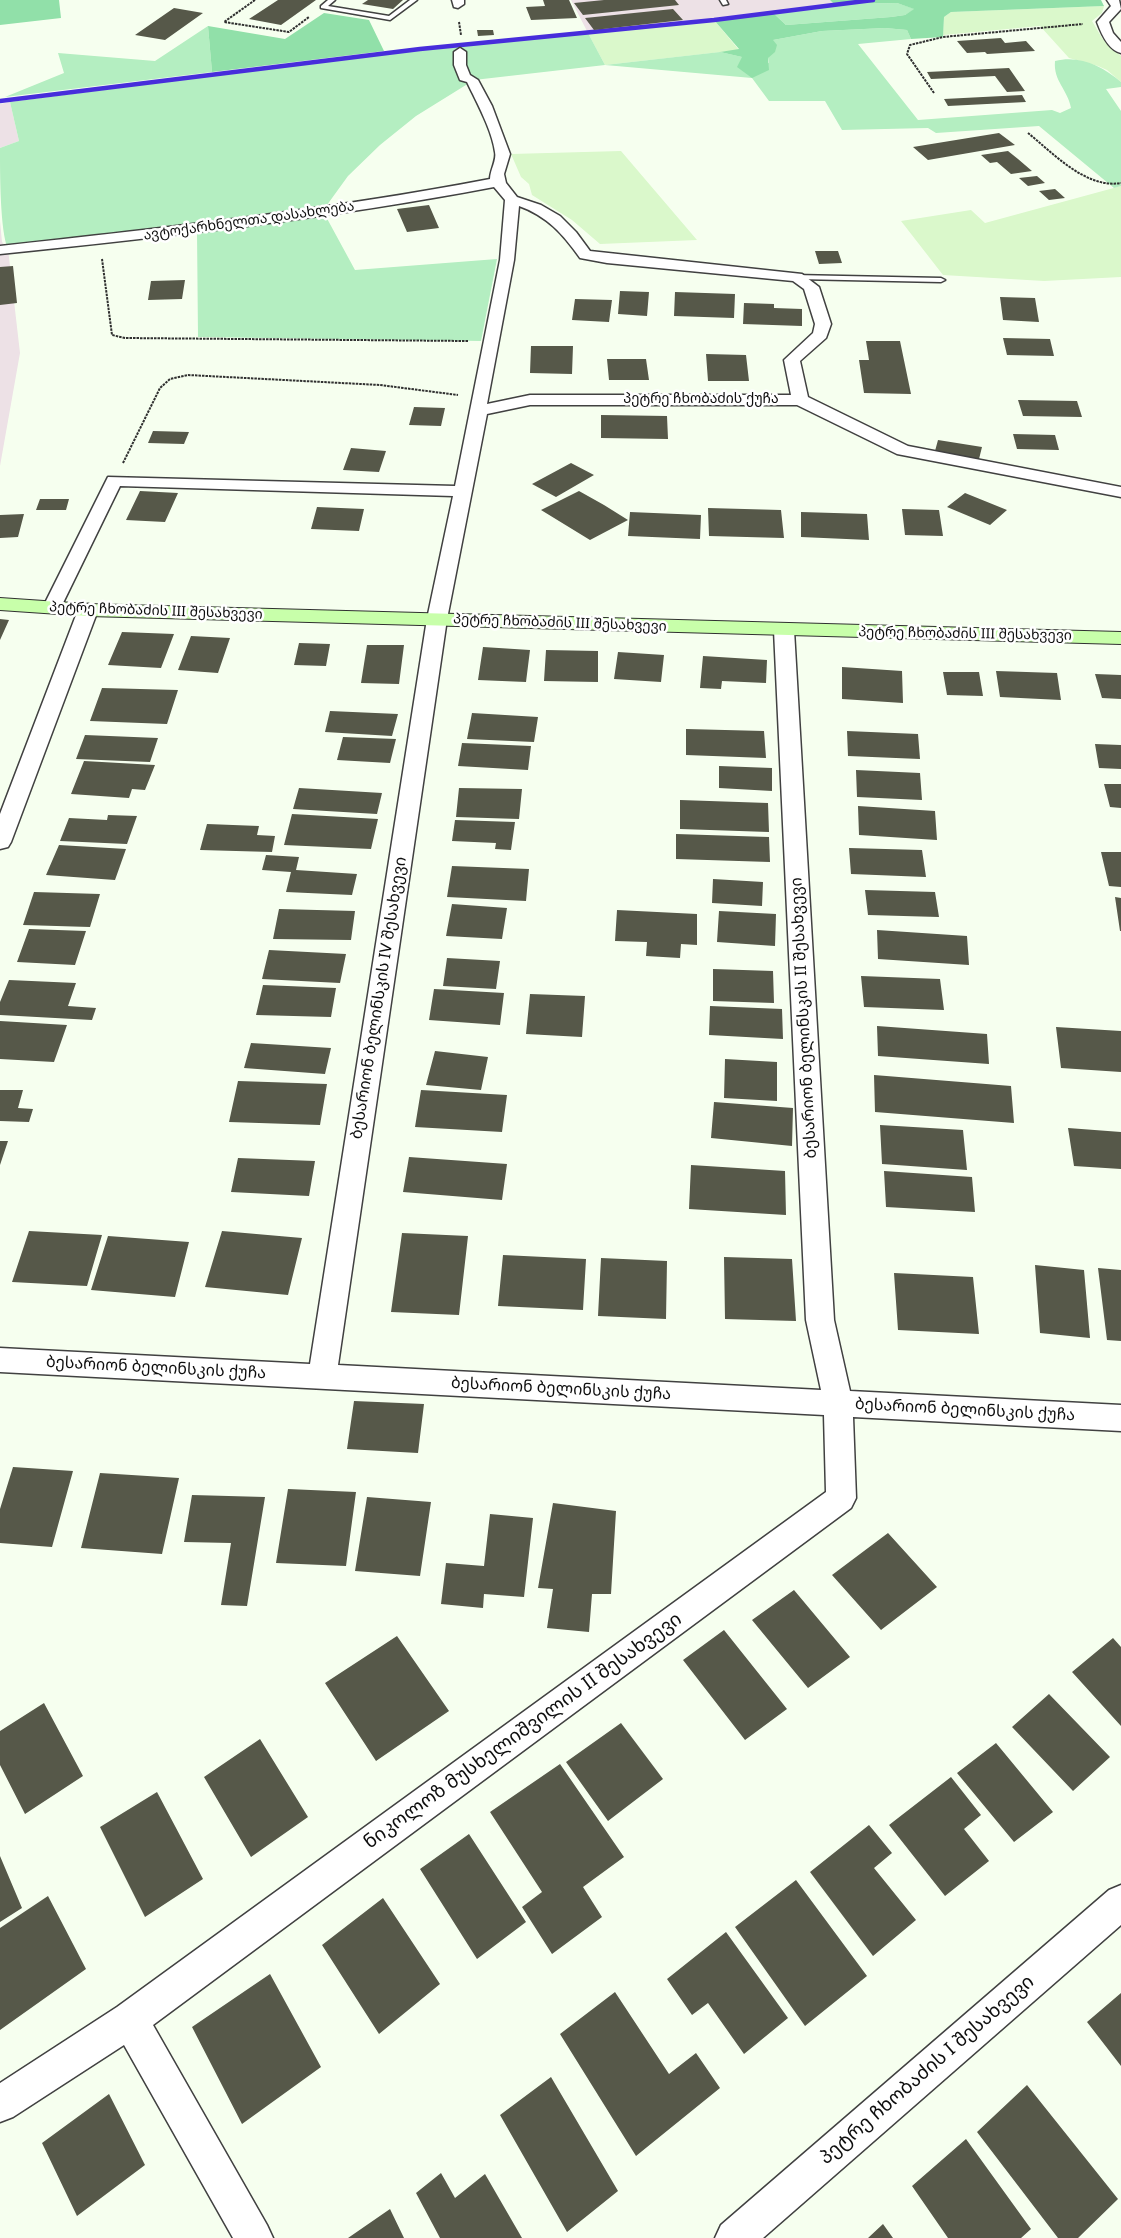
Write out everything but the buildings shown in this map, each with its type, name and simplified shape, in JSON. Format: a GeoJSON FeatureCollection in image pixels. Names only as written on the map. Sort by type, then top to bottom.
{"type":"FeatureCollection","features":[{"type":"Feature","properties":{"kind":"street"},"geometry":{"type":"LineString","coordinates":[[1113,0],[1117,6],[1103,22],[1107,34],[1121,49]]}},
{"type":"Feature","properties":{"kind":"street"},"geometry":{"type":"LineString","coordinates":[[460,52],[460,65],[465,77],[472,80],[485,106],[503,154],[495,173],[496,182],[512,200],[530,204],[546,212],[570,232],[585,255],[607,259],[797,277],[811,287],[823,324],[820,335],[792,360],[800,400]]}},
{"type":"Feature","properties":{"kind":"street","name":"ავტოქარხნელთა დასახლება"},"geometry":{"type":"LineString","coordinates":[[0,250],[140,237],[407,199],[496,182]]}},
{"type":"Feature","properties":{"kind":"street"},"geometry":{"type":"LineString","coordinates":[[437,619],[479,404],[489,342],[507,260],[512,200]]}},
{"type":"Feature","properties":{"kind":"street","name":"პეტრე ჩხობაძის ქუჩა"},"geometry":{"type":"LineString","coordinates":[[479,404],[530,400],[800,400],[903,450],[1121,492]]}},
{"type":"Feature","properties":{"kind":"street"},"geometry":{"type":"LineString","coordinates":[[52,607],[114,481],[462,491]]}},
{"type":"Feature","properties":{"kind":"street","name":"პეტრე ჩხობაძის III შესახვევი"},"geometry":{"type":"LineString","coordinates":[[0,604],[88,610],[1121,638]]}},
{"type":"Feature","properties":{"kind":"street"},"geometry":{"type":"LineString","coordinates":[[0,842],[88,610]]}},
{"type":"Feature","properties":{"kind":"street","name":"ბესარიონ ბელინსკის IV შესახვევი"},"geometry":{"type":"LineString","coordinates":[[322,1377],[437,619]]}},
{"type":"Feature","properties":{"kind":"street","name":"ბესარიონ ბელინსკის II შესახვევი"},"geometry":{"type":"LineString","coordinates":[[784,630],[820,1320],[838,1403]]}},
{"type":"Feature","properties":{"kind":"street","name":"ბესარიონ ბელინსკის ქუჩა"},"geometry":{"type":"LineString","coordinates":[[0,1360],[1121,1418]]}},
{"type":"Feature","properties":{"kind":"street","name":"ნიკოლოზ მუსხელიშვილის II შესახვევი"},"geometry":{"type":"LineString","coordinates":[[0,2104],[130,2020],[840,1498],[838,1403]]}},
{"type":"Feature","properties":{"kind":"street","name":"პეტრე ჩხობაძის I შესახვევი"},"geometry":{"type":"LineString","coordinates":[[734,2238],[1121,1902]]}},
{"type":"Feature","properties":{"kind":"street"},"geometry":{"type":"LineString","coordinates":[[130,2020],[254,2238]]}},
{"type":"Feature","properties":{"kind":"lane"},"geometry":{"type":"LineString","coordinates":[[323,7],[332,0]]}},
{"type":"Feature","properties":{"kind":"lane"},"geometry":{"type":"LineString","coordinates":[[323,7],[390,18],[414,0]]}},
{"type":"Feature","properties":{"kind":"lane"},"geometry":{"type":"LineString","coordinates":[[797,277],[941,280]]}},
{"type":"Feature","properties":{"kind":"path"},"geometry":{"type":"LineString","coordinates":[[255,0],[224,22],[288,32],[323,7]]}},
{"type":"Feature","properties":{"kind":"path"},"geometry":{"type":"LineString","coordinates":[[934,93],[907,54],[910,45],[944,37],[1103,22]]}},
{"type":"Feature","properties":{"kind":"path"},"geometry":{"type":"LineString","coordinates":[[1028,133],[1095,180],[1106,185],[1121,183]]}},
{"type":"Feature","properties":{"kind":"path"},"geometry":{"type":"LineString","coordinates":[[99,240],[112,335],[125,338],[198,337],[489,342]]}},
{"type":"Feature","properties":{"kind":"path"},"geometry":{"type":"LineString","coordinates":[[114,481],[160,388],[170,379],[188,376],[380,385],[479,404]]}},
{"type":"Feature","properties":{"kind":"shaded area"},"geometry":{"type":"Polygon","coordinates":[[[571,0],[830,0],[834,4],[588,33],[571,0]]]}},
{"type":"Feature","properties":{"kind":"shaded area"},"geometry":{"type":"Polygon","coordinates":[[[10,102],[19,141],[0,148],[0,104],[10,102]]]}},
{"type":"Feature","properties":{"kind":"shaded area"},"geometry":{"type":"Polygon","coordinates":[[[0,221],[2,242],[8,249],[20,353],[0,466],[0,221]]]}},
{"type":"Feature","properties":{"kind":"green space"},"geometry":{"type":"Polygon","coordinates":[[[0,0],[59,0],[61,18],[0,25],[0,0]]]}},
{"type":"Feature","properties":{"kind":"green space"},"geometry":{"type":"Polygon","coordinates":[[[830,0],[1101,0],[1104,6],[951,12],[944,17],[943,37],[911,39],[907,30],[885,28],[822,31],[773,40],[777,45],[775,52],[768,58],[769,70],[752,78],[737,67],[742,57],[720,52],[739,49],[714,20],[771,11],[786,25],[891,17],[905,15],[914,9],[897,3],[834,4],[830,0]]]}},
{"type":"Feature","properties":{"kind":"green space"},"geometry":{"type":"Polygon","coordinates":[[[897,3],[915,9],[905,15],[891,17],[786,25],[771,11],[834,4],[897,3]]]}},
{"type":"Feature","properties":{"kind":"green space"},"geometry":{"type":"Polygon","coordinates":[[[1104,6],[1102,13],[1092,21],[1102,38],[1121,56],[1121,82],[1107,70],[1069,58],[1040,26],[943,35],[944,17],[951,12],[1104,6]]]}},
{"type":"Feature","properties":{"kind":"green space"},"geometry":{"type":"Polygon","coordinates":[[[324,13],[369,20],[384,51],[212,72],[208,26],[285,39],[324,13]]]}},
{"type":"Feature","properties":{"kind":"green space"},"geometry":{"type":"Polygon","coordinates":[[[714,20],[739,50],[605,65],[588,33],[714,20]]]}},
{"type":"Feature","properties":{"kind":"green space"},"geometry":{"type":"Polygon","coordinates":[[[208,26],[212,72],[5,97],[64,73],[58,53],[155,61],[208,26]]]}},
{"type":"Feature","properties":{"kind":"green space"},"geometry":{"type":"Polygon","coordinates":[[[885,28],[907,30],[911,39],[858,44],[918,120],[1052,110],[1060,113],[1071,108],[1058,80],[1055,61],[1073,59],[1082,61],[1106,71],[1121,82],[1121,87],[1106,89],[1121,111],[1121,186],[1114,188],[1039,126],[936,133],[928,128],[842,130],[825,101],[769,101],[752,78],[605,65],[720,52],[769,63],[768,58],[773,40],[822,31],[885,28]]]}},
{"type":"Feature","properties":{"kind":"green space"},"geometry":{"type":"Polygon","coordinates":[[[577,33],[588,33],[605,65],[474,80],[416,116],[380,145],[348,176],[327,205],[216,222],[8,249],[5,241],[1,201],[0,148],[19,141],[10,102],[475,42],[577,33]]]}},
{"type":"Feature","properties":{"kind":"green space"},"geometry":{"type":"Polygon","coordinates":[[[621,151],[697,240],[600,244],[572,220],[532,195],[529,184],[521,177],[511,154],[621,151]]]}},
{"type":"Feature","properties":{"kind":"green space"},"geometry":{"type":"Polygon","coordinates":[[[1121,186],[1121,277],[1044,281],[943,275],[901,221],[971,210],[985,223],[1121,186]]]}},
{"type":"Feature","properties":{"kind":"green space"},"geometry":{"type":"Polygon","coordinates":[[[324,213],[355,270],[497,259],[481,341],[198,337],[197,232],[324,213]]]}},
{"type":"Feature","properties":{"kind":"waterway"},"geometry":{"type":"LineString","coordinates":[[0,101],[420,49],[714,20],[873,0]]}}]}
